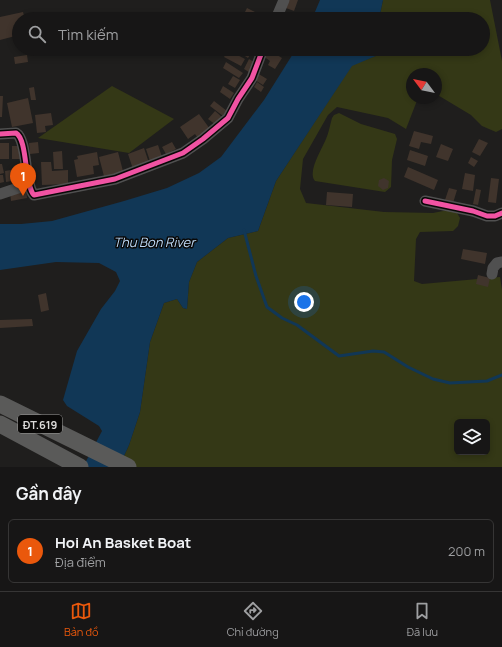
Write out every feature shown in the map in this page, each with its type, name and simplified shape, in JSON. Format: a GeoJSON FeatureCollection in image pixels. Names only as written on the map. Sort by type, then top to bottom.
{"type":"FeatureCollection","features":[{"type":"Feature","properties":{"kind":"main road","name":"ĐT.619"},"geometry":{"type":"LineString","coordinates":[[0,404],[125,466]]}},
{"type":"Feature","properties":{"kind":"main road","name":"ĐT.619"},"geometry":{"type":"LineString","coordinates":[[0,424],[75,465]]}},
{"type":"Feature","properties":{"kind":"street"},"geometry":{"type":"LineString","coordinates":[[279,12],[284,0]]}},
{"type":"Feature","properties":{"kind":"street"},"geometry":{"type":"LineString","coordinates":[[0,134],[19,135],[27,166],[29,186],[32,193],[35,195],[115,179],[183,153],[203,139],[228,118],[238,99],[252,78],[260,56]]}},
{"type":"Feature","properties":{"kind":"street"},"geometry":{"type":"LineString","coordinates":[[0,194],[24,186],[29,186]]}},
{"type":"Feature","properties":{"kind":"street"},"geometry":{"type":"LineString","coordinates":[[425,201],[444,206],[461,208],[487,216],[496,216],[502,213]]}},
{"type":"Feature","properties":{"kind":"street"},"geometry":{"type":"LineString","coordinates":[[492,274],[493,268],[497,263],[502,262]]}},
{"type":"Feature","properties":{"kind":"green space"},"geometry":{"type":"Polygon","coordinates":[[[383,0],[490,0],[502,61],[502,129],[496,132],[482,126],[471,115],[442,98],[442,68],[406,68],[406,104],[416,104],[406,129],[388,118],[337,107],[328,115],[303,159],[300,189],[306,203],[384,212],[433,213],[448,210],[457,213],[460,218],[458,226],[453,231],[420,232],[416,239],[414,281],[422,284],[500,277],[502,290],[502,467],[119,467],[129,445],[140,412],[150,342],[164,303],[177,299],[183,308],[187,309],[189,282],[197,262],[228,238],[258,231],[276,181],[352,65],[375,56],[490,56],[490,12],[380,12],[383,0]]]}},
{"type":"Feature","properties":{"kind":"green space"},"geometry":{"type":"Polygon","coordinates":[[[112,86],[174,119],[129,153],[38,138],[112,86]]]}},
{"type":"Feature","properties":{"kind":"green space"},"geometry":{"type":"Polygon","coordinates":[[[339,113],[361,124],[395,134],[397,139],[392,160],[391,187],[385,192],[315,181],[313,172],[316,160],[327,136],[332,118],[334,115],[339,113]]]}},
{"type":"Feature","properties":{"kind":"water"},"geometry":{"type":"Polygon","coordinates":[[[320,0],[383,0],[380,12],[315,12],[320,0]]]}},
{"type":"Feature","properties":{"kind":"water","name":"Thu Bon River"},"geometry":{"type":"Polygon","coordinates":[[[292,56],[376,56],[352,66],[276,181],[258,231],[228,238],[197,262],[189,282],[187,309],[183,308],[177,299],[164,303],[150,342],[140,412],[129,445],[119,467],[83,467],[102,431],[99,426],[67,406],[63,400],[77,351],[101,309],[115,291],[120,281],[116,272],[99,263],[56,262],[0,270],[0,224],[21,224],[52,221],[167,188],[199,173],[221,157],[264,100],[292,56]]]}},
{"type":"Feature","properties":{"kind":"building"},"geometry":{"type":"Polygon","coordinates":[[[289,0],[298,0],[294,11],[286,8],[289,0]]]}},
{"type":"Feature","properties":{"kind":"building"},"geometry":{"type":"Polygon","coordinates":[[[247,8],[255,12],[245,12],[247,8]]]}},
{"type":"Feature","properties":{"kind":"building"},"geometry":{"type":"Polygon","coordinates":[[[12,14],[12,37],[0,40],[0,17],[12,14]]]}},
{"type":"Feature","properties":{"kind":"building"},"geometry":{"type":"Polygon","coordinates":[[[27,56],[28,62],[15,64],[14,57],[27,56]]]}},
{"type":"Feature","properties":{"kind":"building"},"geometry":{"type":"Polygon","coordinates":[[[239,56],[245,59],[241,66],[224,57],[239,56]]]}},
{"type":"Feature","properties":{"kind":"building"},"geometry":{"type":"Polygon","coordinates":[[[263,56],[279,56],[282,58],[275,69],[268,65],[270,61],[263,56]]]}},
{"type":"Feature","properties":{"kind":"building"},"geometry":{"type":"Polygon","coordinates":[[[249,59],[254,62],[249,72],[244,69],[249,59]]]}},
{"type":"Feature","properties":{"kind":"building"},"geometry":{"type":"Polygon","coordinates":[[[226,62],[243,73],[239,78],[223,68],[226,62]]]}},
{"type":"Feature","properties":{"kind":"building"},"geometry":{"type":"Polygon","coordinates":[[[257,73],[267,79],[263,85],[253,79],[257,73]]]}},
{"type":"Feature","properties":{"kind":"building"},"geometry":{"type":"Polygon","coordinates":[[[233,76],[240,80],[235,88],[228,84],[233,76]]]}},
{"type":"Feature","properties":{"kind":"building"},"geometry":{"type":"Polygon","coordinates":[[[257,82],[264,87],[261,92],[254,87],[257,82]]]}},
{"type":"Feature","properties":{"kind":"building"},"geometry":{"type":"Polygon","coordinates":[[[223,86],[234,93],[230,99],[220,92],[223,86]]]}},
{"type":"Feature","properties":{"kind":"building"},"geometry":{"type":"Polygon","coordinates":[[[34,87],[36,100],[31,100],[29,88],[34,87]]]}},
{"type":"Feature","properties":{"kind":"building"},"geometry":{"type":"Polygon","coordinates":[[[0,96],[3,96],[2,117],[0,117],[0,96]]]}},
{"type":"Feature","properties":{"kind":"building"},"geometry":{"type":"Polygon","coordinates":[[[28,98],[33,123],[12,127],[7,103],[28,98]]]}},
{"type":"Feature","properties":{"kind":"building"},"geometry":{"type":"Polygon","coordinates":[[[214,101],[227,111],[223,116],[210,106],[214,101]]]}},
{"type":"Feature","properties":{"kind":"building"},"geometry":{"type":"Polygon","coordinates":[[[215,111],[222,117],[216,125],[208,119],[215,111]]]}},
{"type":"Feature","properties":{"kind":"building"},"geometry":{"type":"Polygon","coordinates":[[[51,113],[53,125],[45,126],[46,132],[37,133],[35,115],[51,113]]]}},
{"type":"Feature","properties":{"kind":"building"},"geometry":{"type":"Polygon","coordinates":[[[199,114],[210,129],[198,138],[195,134],[188,139],[180,127],[199,114]]]}},
{"type":"Feature","properties":{"kind":"building"},"geometry":{"type":"Polygon","coordinates":[[[414,131],[433,136],[431,144],[421,142],[419,149],[409,146],[414,131]]]}},
{"type":"Feature","properties":{"kind":"building"},"geometry":{"type":"Polygon","coordinates":[[[479,139],[488,143],[480,156],[472,152],[479,139]]]}},
{"type":"Feature","properties":{"kind":"building"},"geometry":{"type":"Polygon","coordinates":[[[38,142],[39,153],[30,154],[29,143],[38,142]]]}},
{"type":"Feature","properties":{"kind":"building"},"geometry":{"type":"Polygon","coordinates":[[[172,142],[176,149],[166,154],[162,147],[172,142]]]}},
{"type":"Feature","properties":{"kind":"building"},"geometry":{"type":"Polygon","coordinates":[[[0,143],[9,143],[9,159],[0,159],[0,143]]]}},
{"type":"Feature","properties":{"kind":"building"},"geometry":{"type":"Polygon","coordinates":[[[441,144],[453,149],[448,161],[436,157],[441,144]]]}},
{"type":"Feature","properties":{"kind":"building"},"geometry":{"type":"Polygon","coordinates":[[[158,145],[163,160],[151,164],[146,149],[158,145]]]}},
{"type":"Feature","properties":{"kind":"building"},"geometry":{"type":"Polygon","coordinates":[[[12,146],[21,146],[22,159],[12,159],[12,146]]]}},
{"type":"Feature","properties":{"kind":"building"},"geometry":{"type":"Polygon","coordinates":[[[144,148],[150,166],[134,172],[128,154],[144,148]]]}},
{"type":"Feature","properties":{"kind":"building"},"geometry":{"type":"Polygon","coordinates":[[[410,150],[428,156],[425,166],[407,160],[410,150]]]}},
{"type":"Feature","properties":{"kind":"building"},"geometry":{"type":"Polygon","coordinates":[[[62,151],[63,169],[54,169],[53,152],[62,151]]]}},
{"type":"Feature","properties":{"kind":"building"},"geometry":{"type":"Polygon","coordinates":[[[97,152],[99,165],[93,166],[94,174],[77,177],[74,160],[78,159],[77,156],[97,152]]]}},
{"type":"Feature","properties":{"kind":"building"},"geometry":{"type":"Polygon","coordinates":[[[118,152],[124,175],[105,180],[99,157],[118,152]]]}},
{"type":"Feature","properties":{"kind":"building"},"geometry":{"type":"Polygon","coordinates":[[[471,157],[478,161],[474,167],[468,163],[471,157]]]}},
{"type":"Feature","properties":{"kind":"building"},"geometry":{"type":"Polygon","coordinates":[[[41,162],[51,162],[52,171],[68,170],[68,184],[42,185],[41,162]]]}},
{"type":"Feature","properties":{"kind":"building"},"geometry":{"type":"Polygon","coordinates":[[[0,164],[2,164],[4,173],[0,174],[0,164]]]}},
{"type":"Feature","properties":{"kind":"building"},"geometry":{"type":"Polygon","coordinates":[[[408,167],[438,180],[434,190],[404,177],[408,167]]]}},
{"type":"Feature","properties":{"kind":"building"},"geometry":{"type":"Polygon","coordinates":[[[20,168],[22,178],[14,179],[13,169],[20,168]]]}},
{"type":"Feature","properties":{"kind":"building"},"geometry":{"type":"Polygon","coordinates":[[[11,170],[12,181],[6,182],[5,171],[11,170]]]}},
{"type":"Feature","properties":{"kind":"building"},"geometry":{"type":"Polygon","coordinates":[[[465,173],[475,175],[473,191],[462,189],[465,173]]]}},
{"type":"Feature","properties":{"kind":"building"},"geometry":{"type":"Polygon","coordinates":[[[0,175],[3,175],[4,182],[0,183],[0,175]]]}},
{"type":"Feature","properties":{"kind":"building"},"geometry":{"type":"Polygon","coordinates":[[[384,178],[389,181],[388,188],[383,190],[378,186],[379,180],[384,178]]]}},
{"type":"Feature","properties":{"kind":"building"},"geometry":{"type":"Polygon","coordinates":[[[491,178],[499,179],[496,203],[488,202],[491,178]]]}},
{"type":"Feature","properties":{"kind":"building"},"geometry":{"type":"Polygon","coordinates":[[[449,188],[457,190],[453,203],[445,200],[449,188]]]}},
{"type":"Feature","properties":{"kind":"building"},"geometry":{"type":"Polygon","coordinates":[[[26,189],[27,198],[11,201],[10,191],[26,189]]]}},
{"type":"Feature","properties":{"kind":"building"},"geometry":{"type":"Polygon","coordinates":[[[476,189],[481,190],[478,205],[473,204],[476,189]]]}},
{"type":"Feature","properties":{"kind":"building"},"geometry":{"type":"Polygon","coordinates":[[[327,192],[353,194],[352,207],[326,205],[327,192]]]}},
{"type":"Feature","properties":{"kind":"building"},"geometry":{"type":"Polygon","coordinates":[[[463,249],[487,253],[485,264],[461,259],[463,249]]]}},
{"type":"Feature","properties":{"kind":"building"},"geometry":{"type":"Polygon","coordinates":[[[478,275],[490,278],[488,287],[476,284],[478,275]]]}},
{"type":"Feature","properties":{"kind":"building"},"geometry":{"type":"Polygon","coordinates":[[[46,293],[49,310],[41,312],[38,295],[46,293]]]}},
{"type":"Feature","properties":{"kind":"building"},"geometry":{"type":"Polygon","coordinates":[[[32,319],[33,326],[0,328],[0,320],[32,319]]]}},
{"type":"Feature","properties":{"kind":"waterway"},"geometry":{"type":"LineString","coordinates":[[244,230],[256,276],[267,307],[282,318],[297,325],[339,356],[373,351],[384,352],[408,367],[433,379],[450,383],[487,381],[502,375]]}},
{"type":"Feature","properties":{"kind":"cycle path"},"geometry":{"type":"LineString","coordinates":[[0,134],[16,133],[20,137],[29,182],[34,195],[115,179],[183,153],[203,139],[228,118],[238,99],[252,78],[260,56]]}},
{"type":"Feature","properties":{"kind":"cycle path"},"geometry":{"type":"LineString","coordinates":[[425,201],[473,211],[487,216],[495,216],[502,213]]}},
{"type":"Feature","properties":{"kind":"place","name":"Hoi An Basket Boat"},"geometry":{"type":"Point","coordinates":[23,196]}}]}
